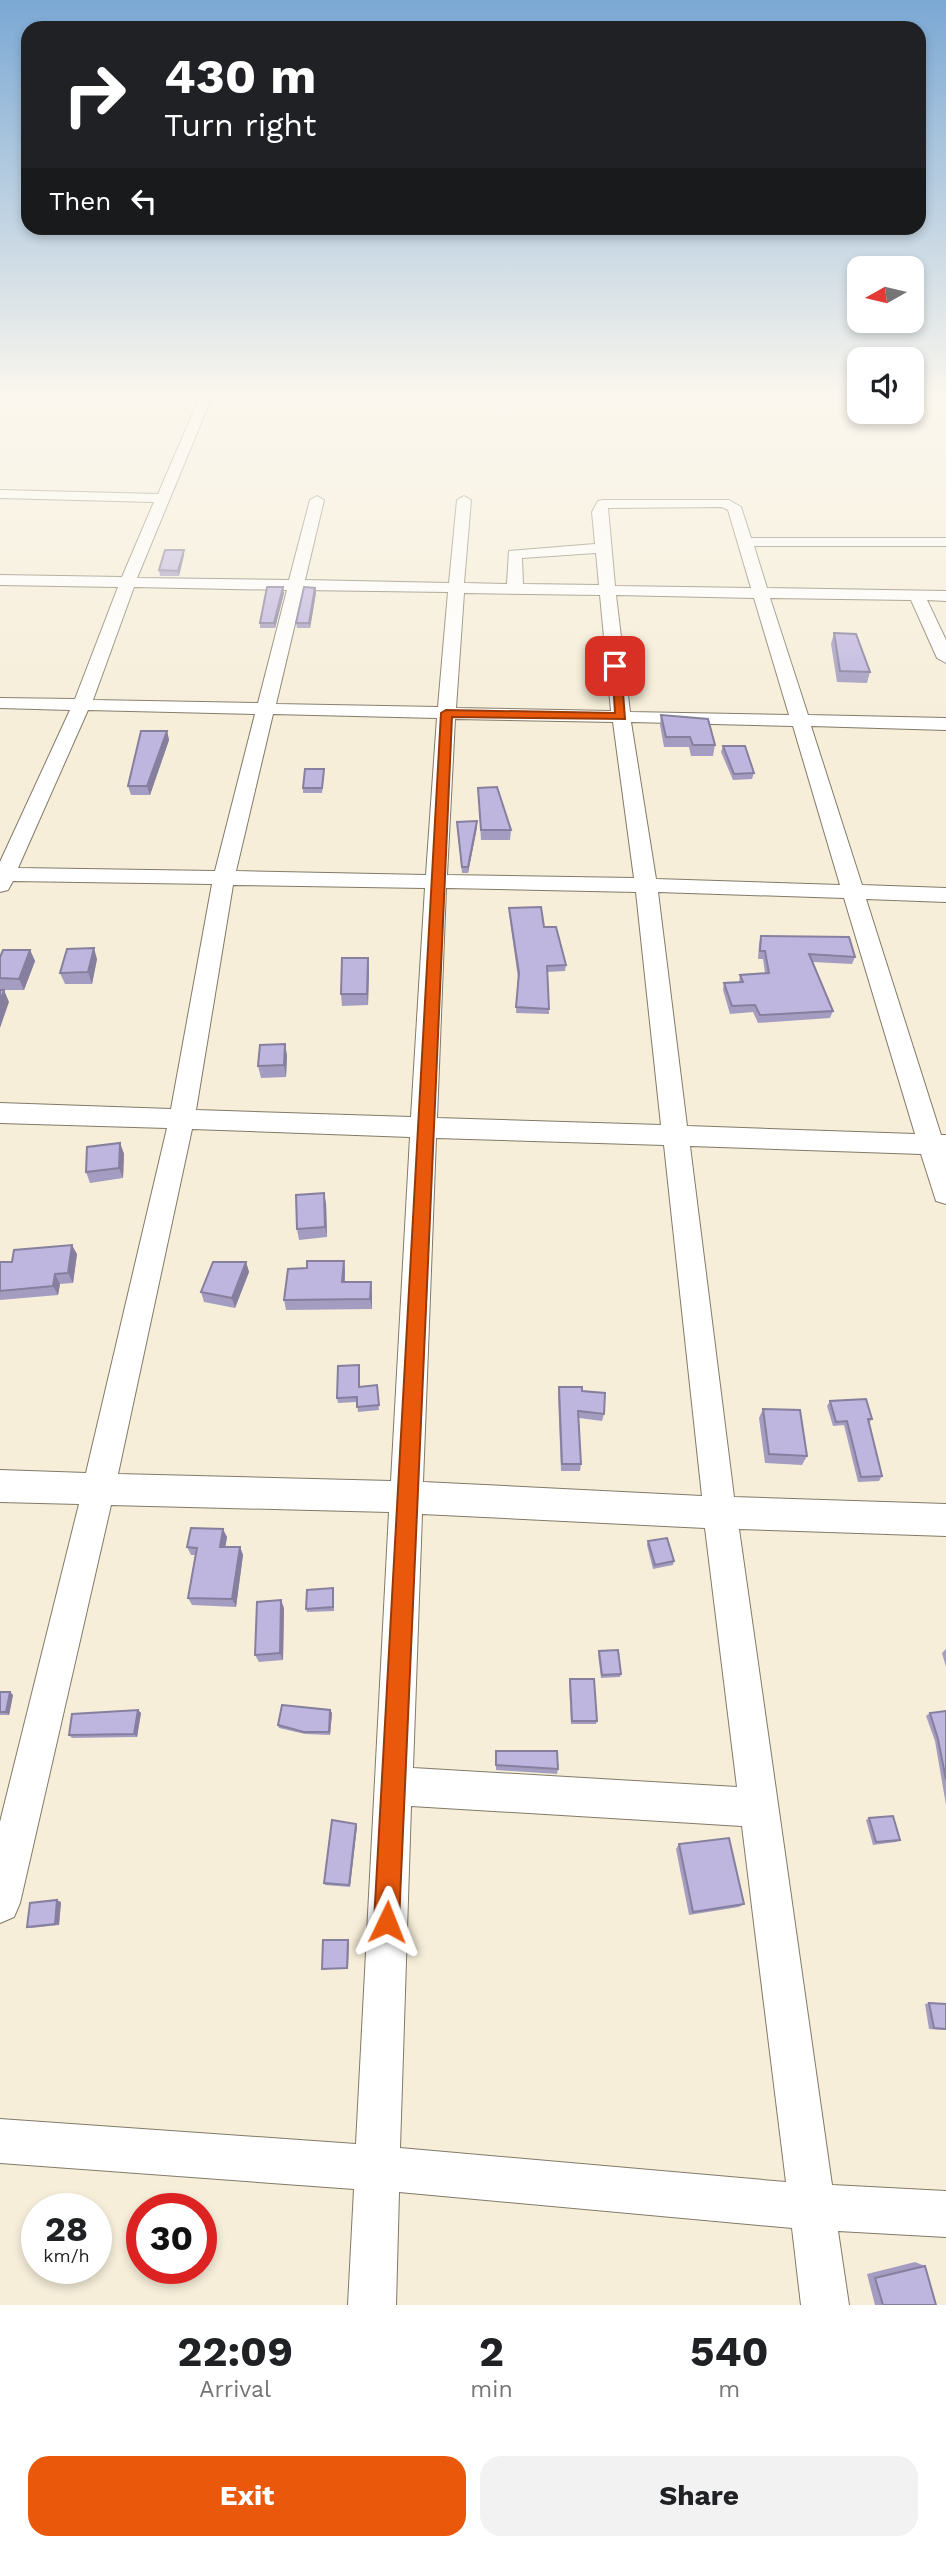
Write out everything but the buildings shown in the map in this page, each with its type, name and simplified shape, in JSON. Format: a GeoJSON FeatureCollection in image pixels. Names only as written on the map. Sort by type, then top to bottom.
{"type":"FeatureCollection","features":[{"type":"Feature","properties":{"kind":"street"},"geometry":{"type":"LineString","coordinates":[[160,507],[128,581],[82,704],[1,878],[224,877],[646,885],[946,895]]}},
{"type":"Feature","properties":{"kind":"street"},"geometry":{"type":"LineString","coordinates":[[0,1903],[99,1488],[182,1118],[224,877],[315,507]]}},
{"type":"Feature","properties":{"kind":"street"},"geometry":{"type":"LineString","coordinates":[[372,2305],[392,1786],[424,1129],[446,713],[463,507]]}},
{"type":"Feature","properties":{"kind":"street"},"geometry":{"type":"LineString","coordinates":[[599,507],[621,716],[646,885],[673,1137],[720,1513],[825,2305]]}},
{"type":"Feature","properties":{"kind":"street"},"geometry":{"type":"LineString","coordinates":[[733,507],[746,542],[854,892],[939,1144],[946,1193]]}},
{"type":"Feature","properties":{"kind":"street"},"geometry":{"type":"LineString","coordinates":[[746,542],[946,542]]}},
{"type":"Feature","properties":{"kind":"street"},"geometry":{"type":"LineString","coordinates":[[515,588],[514,554],[603,548]]}},
{"type":"Feature","properties":{"kind":"street"},"geometry":{"type":"LineString","coordinates":[[0,580],[295,583],[946,597]]}},
{"type":"Feature","properties":{"kind":"street"},"geometry":{"type":"LineString","coordinates":[[917,596],[946,658]]}},
{"type":"Feature","properties":{"kind":"street"},"geometry":{"type":"LineString","coordinates":[[0,703],[263,711],[946,724]]}},
{"type":"Feature","properties":{"kind":"street"},"geometry":{"type":"LineString","coordinates":[[0,1113],[939,1144]]}},
{"type":"Feature","properties":{"kind":"street"},"geometry":{"type":"LineString","coordinates":[[0,1486],[406,1497],[720,1513],[946,1520]]}},
{"type":"Feature","properties":{"kind":"street"},"geometry":{"type":"LineString","coordinates":[[392,1786],[760,1808]]}},
{"type":"Feature","properties":{"kind":"street"},"geometry":{"type":"LineString","coordinates":[[0,2141],[377,2168],[813,2207],[946,2214]]}},
{"type":"Feature","properties":{"kind":"route"},"geometry":{"type":"LineString","coordinates":[[387,1922],[446,713],[621,716],[615,666]]}}]}
